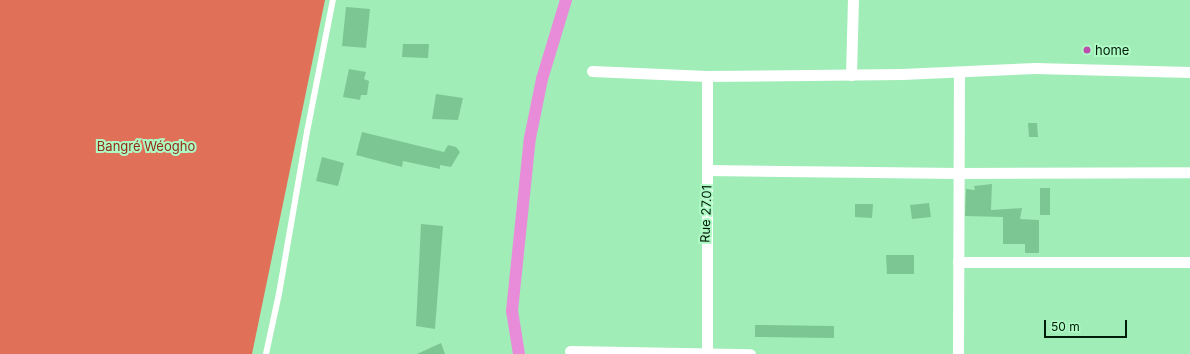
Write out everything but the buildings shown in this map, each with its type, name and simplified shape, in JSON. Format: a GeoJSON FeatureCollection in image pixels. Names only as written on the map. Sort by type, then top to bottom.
{"type":"FeatureCollection","features":[{"type":"Feature","properties":{"kind":"street"},"geometry":{"type":"LineString","coordinates":[[851,75],[853,0]]}},
{"type":"Feature","properties":{"kind":"street"},"geometry":{"type":"LineString","coordinates":[[592,71],[707,76],[851,75],[1035,68],[1190,72]]}},
{"type":"Feature","properties":{"kind":"street"},"geometry":{"type":"LineString","coordinates":[[958,354],[959,72]]}},
{"type":"Feature","properties":{"kind":"street","name":"Rue 27.01"},"geometry":{"type":"LineString","coordinates":[[707,76],[707,353]]}},
{"type":"Feature","properties":{"kind":"street"},"geometry":{"type":"LineString","coordinates":[[708,170],[959,173],[1190,172]]}},
{"type":"Feature","properties":{"kind":"street"},"geometry":{"type":"LineString","coordinates":[[958,262],[1190,262]]}},
{"type":"Feature","properties":{"kind":"street"},"geometry":{"type":"LineString","coordinates":[[570,351],[750,354]]}},
{"type":"Feature","properties":{"kind":"lane"},"geometry":{"type":"LineString","coordinates":[[266,354],[279,294],[307,132],[333,0]]}},
{"type":"Feature","properties":{"kind":"green space","name":"Bangré Wéogho"},"geometry":{"type":"Polygon","coordinates":[[[0,0],[325,0],[252,354],[0,354],[0,0]]]}},
{"type":"Feature","properties":{"kind":"waterway"},"geometry":{"type":"LineString","coordinates":[[519,354],[512,311],[530,138],[542,79],[566,0]]}},
{"type":"Feature","properties":{"kind":"place","name":"home"},"geometry":{"type":"Point","coordinates":[1087,50]}}]}
